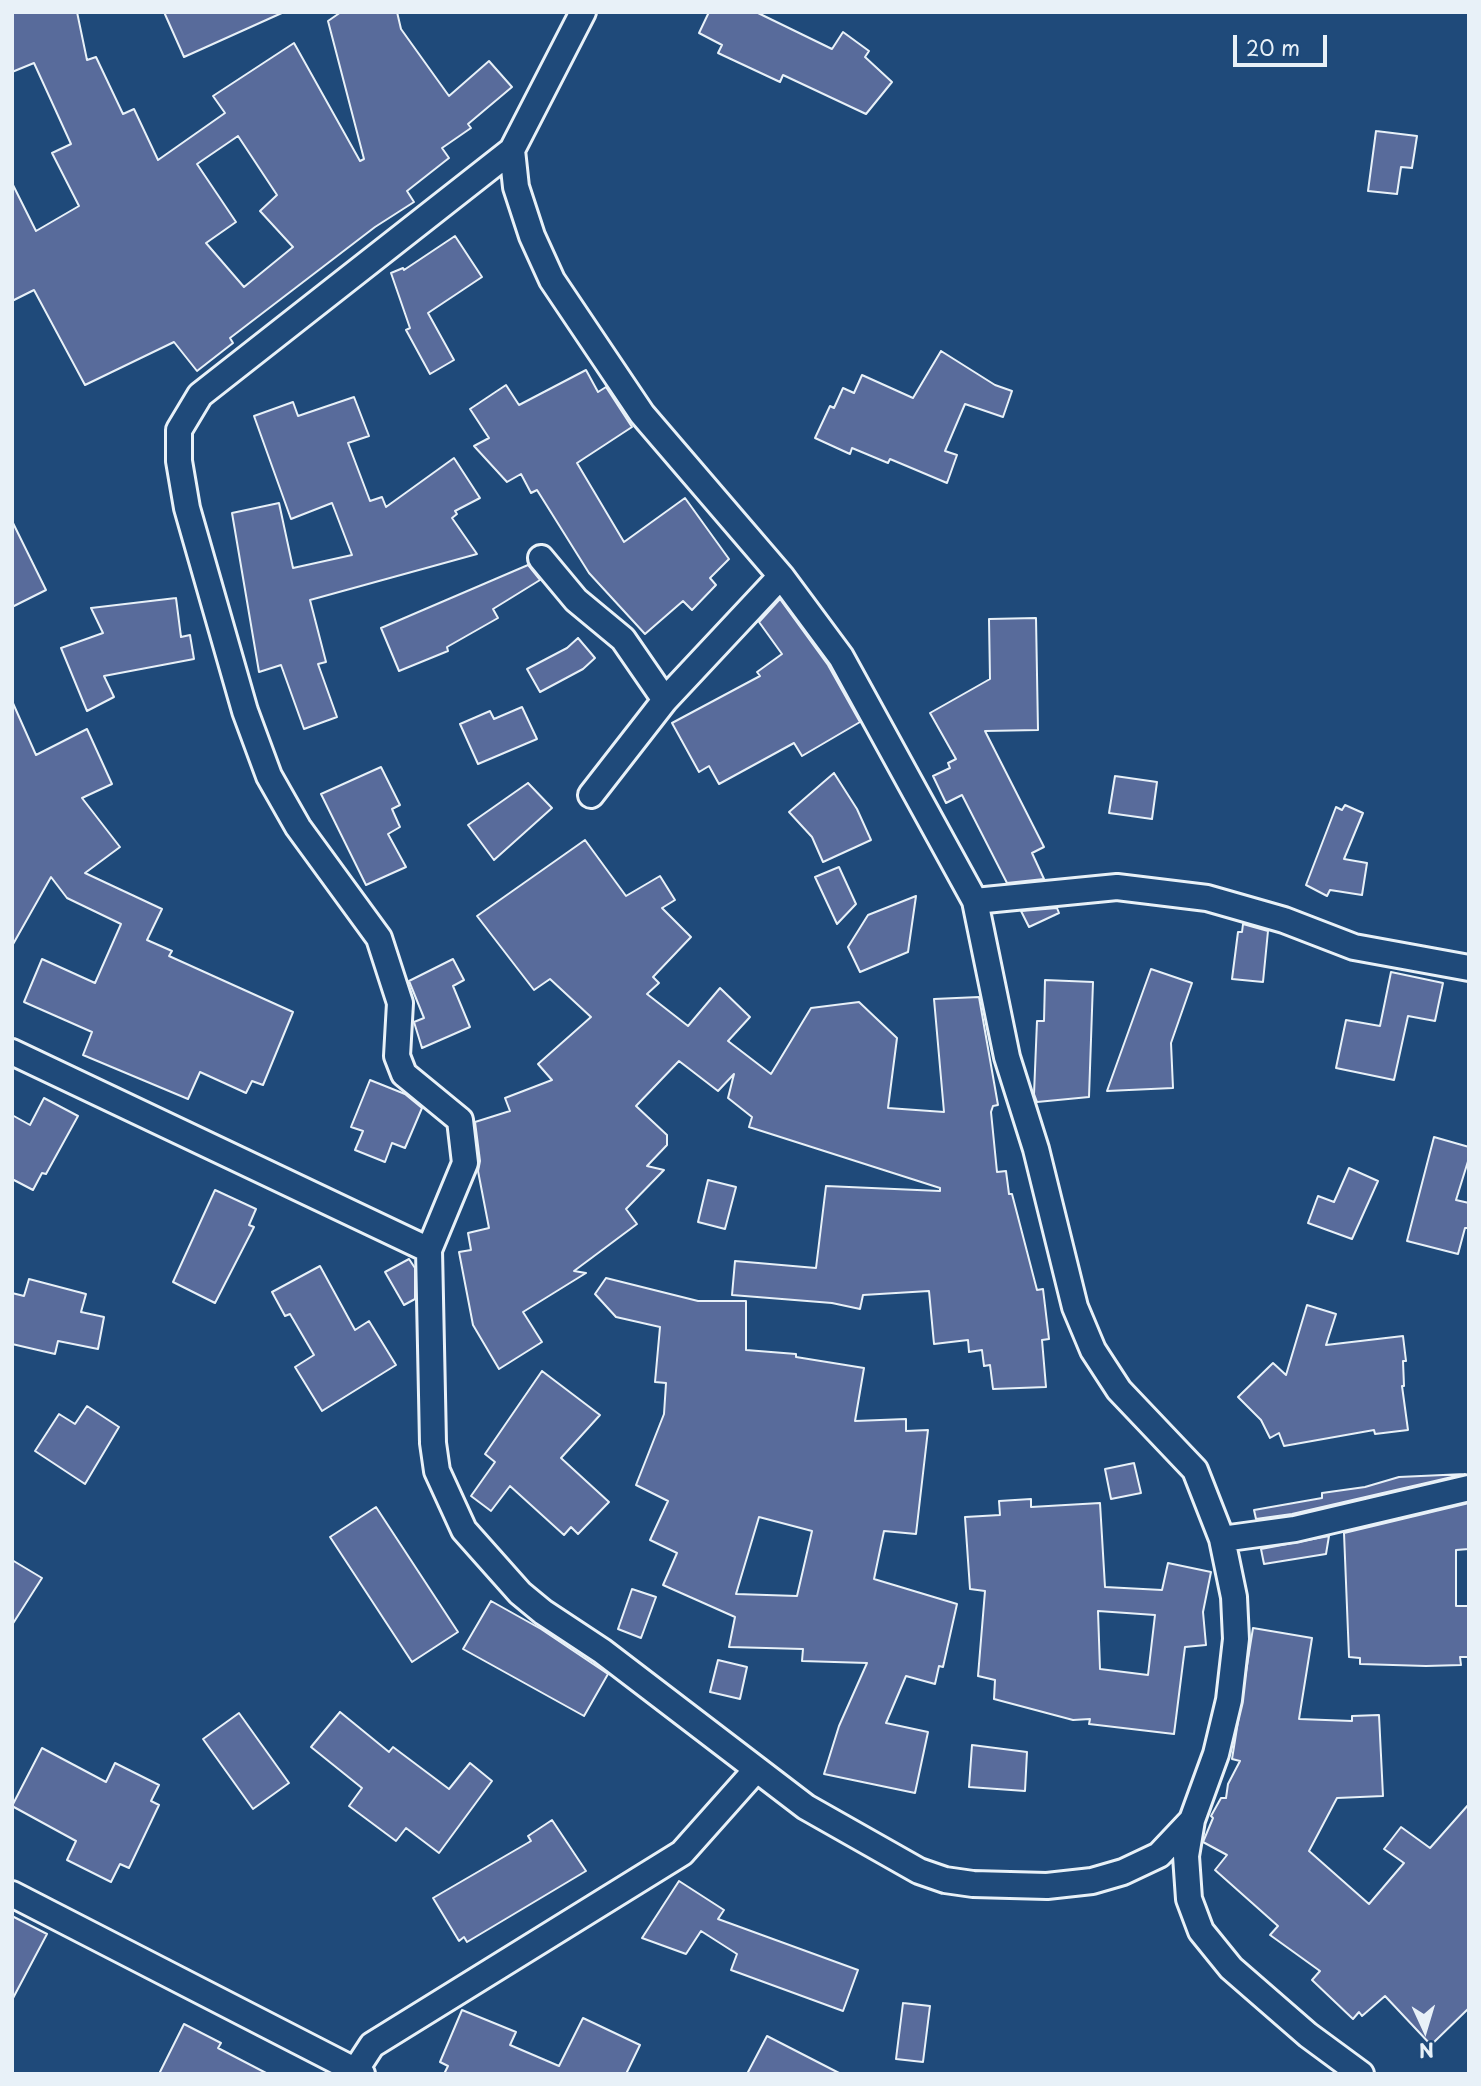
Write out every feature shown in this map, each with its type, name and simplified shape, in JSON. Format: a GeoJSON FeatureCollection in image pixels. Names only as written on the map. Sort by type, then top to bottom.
{"type":"FeatureCollection","features":[{"type":"Feature","properties":{"kind":"street"},"geometry":{"type":"LineString","coordinates":[[578,15],[512,150],[200,395],[179,430],[179,461],[187,508],[245,710],[269,776],[298,827],[379,938],[400,1003],[397,1056],[404,1074],[460,1120],[465,1163],[429,1250],[433,1443],[437,1471],[464,1530],[520,1593],[543,1612],[602,1651],[755,1771],[806,1807],[919,1871],[945,1880],[972,1884],[1047,1886],[1093,1881],[1123,1872],[1159,1855],[1192,1820]]}},
{"type":"Feature","properties":{"kind":"street"},"geometry":{"type":"LineString","coordinates":[[512,150],[516,187],[552,280],[642,414],[781,576],[841,657],[975,901],[1007,1057],[1037,1149],[1075,1307],[1093,1350],[1119,1390],[1195,1470],[1222,1539],[1234,1597],[1236,1639],[1229,1700],[1216,1754],[1192,1820],[1186,1856],[1189,1899],[1201,1931],[1231,1968],[1308,2035],[1361,2074]]}},
{"type":"Feature","properties":{"kind":"street"},"geometry":{"type":"LineString","coordinates":[[541,558],[576,600],[623,639],[665,700]]}},
{"type":"Feature","properties":{"kind":"street"},"geometry":{"type":"LineString","coordinates":[[591,794],[665,700],[781,576]]}},
{"type":"Feature","properties":{"kind":"street"},"geometry":{"type":"LineString","coordinates":[[975,901],[1117,887],[1207,898],[1284,920],[1354,947],[1469,968]]}},
{"type":"Feature","properties":{"kind":"street"},"geometry":{"type":"LineString","coordinates":[[12,1052],[429,1250]]}},
{"type":"Feature","properties":{"kind":"street"},"geometry":{"type":"LineString","coordinates":[[1222,1539],[1295,1529],[1469,1489]]}},
{"type":"Feature","properties":{"kind":"street"},"geometry":{"type":"LineString","coordinates":[[12,1894],[358,2072],[372,2045],[682,1853],[755,1771]]}},
{"type":"Feature","properties":{"kind":"building"},"geometry":{"type":"Polygon","coordinates":[[[12,12],[77,12],[87,60],[96,57],[123,114],[134,109],[158,160],[225,113],[213,96],[294,43],[360,161],[364,159],[328,21],[341,12],[397,12],[401,29],[449,96],[489,61],[512,87],[468,124],[471,128],[442,148],[449,158],[407,191],[414,202],[375,227],[230,338],[233,343],[197,371],[174,342],[85,385],[34,290],[12,301],[12,183],[36,231],[79,206],[52,153],[71,144],[34,63],[12,72],[12,12]],[[238,136],[197,164],[236,222],[206,243],[244,287],[293,247],[260,211],[277,195],[238,136]]]}},
{"type":"Feature","properties":{"kind":"building"},"geometry":{"type":"Polygon","coordinates":[[[164,12],[284,12],[184,57],[164,12]]]}},
{"type":"Feature","properties":{"kind":"building"},"geometry":{"type":"Polygon","coordinates":[[[709,12],[756,12],[832,49],[843,32],[869,51],[865,57],[892,82],[866,114],[783,75],[780,82],[718,53],[722,45],[699,33],[709,12]]]}},
{"type":"Feature","properties":{"kind":"building"},"geometry":{"type":"Polygon","coordinates":[[[1376,131],[1417,136],[1412,168],[1401,167],[1397,194],[1368,191],[1376,131]]]}},
{"type":"Feature","properties":{"kind":"building"},"geometry":{"type":"Polygon","coordinates":[[[455,236],[482,277],[428,313],[454,360],[430,374],[406,330],[410,328],[391,273],[403,268],[404,270],[455,236]]]}},
{"type":"Feature","properties":{"kind":"building"},"geometry":{"type":"Polygon","coordinates":[[[941,351],[995,385],[1012,391],[1003,417],[965,404],[945,451],[957,455],[947,483],[890,459],[888,463],[852,448],[850,454],[815,438],[830,406],[834,408],[843,388],[854,393],[862,375],[913,398],[941,351]]]}},
{"type":"Feature","properties":{"kind":"building"},"geometry":{"type":"Polygon","coordinates":[[[586,370],[598,392],[606,387],[632,427],[577,463],[624,542],[685,498],[729,559],[710,578],[716,585],[692,610],[683,601],[645,634],[589,573],[537,490],[531,493],[521,474],[507,482],[474,446],[489,438],[470,409],[506,385],[519,405],[586,370]]]}},
{"type":"Feature","properties":{"kind":"building"},"geometry":{"type":"Polygon","coordinates":[[[354,397],[369,436],[348,443],[370,501],[382,497],[386,507],[454,458],[480,498],[455,511],[457,514],[452,518],[477,554],[310,600],[326,662],[318,664],[337,717],[304,729],[281,665],[259,672],[232,513],[279,503],[293,568],[352,555],[332,503],[291,519],[254,416],[293,402],[298,416],[354,397]]]}},
{"type":"Feature","properties":{"kind":"building"},"geometry":{"type":"Polygon","coordinates":[[[12,521],[46,590],[12,607],[12,521]]]}},
{"type":"Feature","properties":{"kind":"building"},"geometry":{"type":"Polygon","coordinates":[[[528,565],[540,580],[493,609],[498,618],[447,647],[448,651],[399,671],[381,628],[528,565]]]}},
{"type":"Feature","properties":{"kind":"building"},"geometry":{"type":"Polygon","coordinates":[[[176,598],[181,637],[190,635],[194,659],[104,676],[114,697],[87,711],[61,648],[103,633],[91,608],[176,598]]]}},
{"type":"Feature","properties":{"kind":"building"},"geometry":{"type":"Polygon","coordinates":[[[780,599],[828,665],[860,722],[802,756],[794,743],[719,784],[709,766],[699,772],[672,723],[760,676],[757,672],[782,654],[759,622],[780,599]]]}},
{"type":"Feature","properties":{"kind":"building"},"geometry":{"type":"Polygon","coordinates":[[[1036,618],[1038,730],[985,731],[1044,847],[1032,853],[1044,879],[1007,883],[962,795],[946,803],[933,776],[950,768],[948,763],[956,759],[930,713],[990,679],[989,619],[1036,618]]]}},
{"type":"Feature","properties":{"kind":"building"},"geometry":{"type":"Polygon","coordinates":[[[578,638],[595,658],[583,669],[540,692],[527,669],[567,648],[578,638]]]}},
{"type":"Feature","properties":{"kind":"building"},"geometry":{"type":"Polygon","coordinates":[[[12,701],[36,755],[87,729],[112,784],[82,798],[120,847],[85,873],[162,909],[147,940],[172,951],[169,956],[293,1012],[263,1085],[252,1081],[246,1093],[200,1072],[188,1099],[83,1055],[92,1032],[24,1002],[42,959],[95,983],[121,924],[67,898],[51,877],[12,946],[12,701]]]}},
{"type":"Feature","properties":{"kind":"building"},"geometry":{"type":"Polygon","coordinates":[[[522,707],[537,739],[478,764],[460,724],[490,711],[494,719],[522,707]]]}},
{"type":"Feature","properties":{"kind":"building"},"geometry":{"type":"Polygon","coordinates":[[[381,767],[400,805],[392,809],[400,827],[388,834],[406,867],[366,885],[321,794],[381,767]]]}},
{"type":"Feature","properties":{"kind":"building"},"geometry":{"type":"Polygon","coordinates":[[[834,773],[857,809],[871,840],[823,862],[812,837],[789,812],[834,773]]]}},
{"type":"Feature","properties":{"kind":"building"},"geometry":{"type":"Polygon","coordinates":[[[1115,776],[1157,782],[1152,819],[1109,813],[1115,776]]]}},
{"type":"Feature","properties":{"kind":"building"},"geometry":{"type":"Polygon","coordinates":[[[528,783],[552,808],[494,860],[468,825],[528,783]]]}},
{"type":"Feature","properties":{"kind":"building"},"geometry":{"type":"Polygon","coordinates":[[[1345,805],[1363,813],[1344,859],[1367,863],[1362,895],[1330,890],[1327,896],[1306,885],[1336,807],[1342,810],[1345,805]]]}},
{"type":"Feature","properties":{"kind":"building"},"geometry":{"type":"Polygon","coordinates":[[[585,840],[626,896],[660,876],[675,900],[662,908],[691,937],[653,977],[659,983],[647,994],[688,1026],[720,988],[750,1017],[728,1041],[771,1074],[811,1008],[859,1002],[897,1038],[888,1108],[944,1112],[934,999],[979,997],[998,1105],[993,1106],[991,1112],[997,1172],[1006,1171],[1009,1194],[1012,1194],[1037,1290],[1043,1289],[1049,1339],[1042,1340],[1046,1387],[993,1389],[990,1365],[984,1366],[982,1350],[969,1352],[968,1340],[934,1344],[929,1291],[863,1295],[860,1309],[832,1303],[732,1295],[735,1261],[816,1268],[826,1186],[940,1191],[940,1188],[749,1127],[752,1117],[728,1098],[734,1074],[718,1091],[679,1061],[636,1106],[667,1135],[667,1145],[647,1166],[664,1170],[626,1209],[637,1224],[574,1271],[586,1273],[523,1312],[542,1342],[499,1369],[473,1325],[459,1252],[471,1250],[468,1233],[489,1228],[478,1171],[480,1161],[475,1122],[510,1111],[505,1098],[552,1080],[538,1064],[591,1017],[550,979],[534,990],[477,916],[585,840]]]}},
{"type":"Feature","properties":{"kind":"building"},"geometry":{"type":"Polygon","coordinates":[[[839,867],[856,904],[837,924],[815,877],[839,867]]]}},
{"type":"Feature","properties":{"kind":"building"},"geometry":{"type":"Polygon","coordinates":[[[916,896],[908,952],[860,972],[848,947],[868,915],[916,896]]]}},
{"type":"Feature","properties":{"kind":"building"},"geometry":{"type":"Polygon","coordinates":[[[1057,908],[1059,913],[1029,927],[1021,911],[1057,908]]]}},
{"type":"Feature","properties":{"kind":"building"},"geometry":{"type":"Polygon","coordinates":[[[1243,924],[1268,931],[1263,982],[1232,979],[1238,932],[1242,932],[1243,924]]]}},
{"type":"Feature","properties":{"kind":"building"},"geometry":{"type":"Polygon","coordinates":[[[453,959],[464,980],[453,986],[470,1027],[422,1048],[414,1022],[424,1018],[409,981],[453,959]]]}},
{"type":"Feature","properties":{"kind":"building"},"geometry":{"type":"Polygon","coordinates":[[[1151,969],[1192,983],[1171,1043],[1173,1088],[1107,1091],[1151,969]]]}},
{"type":"Feature","properties":{"kind":"building"},"geometry":{"type":"Polygon","coordinates":[[[1391,972],[1443,983],[1435,1021],[1408,1016],[1394,1080],[1336,1068],[1346,1020],[1380,1026],[1391,972]]]}},
{"type":"Feature","properties":{"kind":"building"},"geometry":{"type":"Polygon","coordinates":[[[1045,980],[1093,982],[1089,1097],[1037,1102],[1034,1094],[1037,1021],[1044,1021],[1045,980]]]}},
{"type":"Feature","properties":{"kind":"building"},"geometry":{"type":"Polygon","coordinates":[[[370,1080],[405,1094],[422,1108],[405,1148],[392,1143],[385,1162],[355,1150],[363,1131],[351,1127],[370,1080]]]}},
{"type":"Feature","properties":{"kind":"building"},"geometry":{"type":"Polygon","coordinates":[[[44,1098],[78,1116],[46,1174],[42,1173],[33,1190],[12,1179],[12,1115],[30,1125],[44,1098]]]}},
{"type":"Feature","properties":{"kind":"building"},"geometry":{"type":"Polygon","coordinates":[[[1434,1137],[1469,1147],[1469,1158],[1456,1200],[1469,1203],[1469,1228],[1465,1228],[1458,1254],[1407,1241],[1434,1137]]]}},
{"type":"Feature","properties":{"kind":"building"},"geometry":{"type":"Polygon","coordinates":[[[1349,1168],[1378,1181],[1352,1239],[1308,1223],[1318,1196],[1334,1202],[1349,1168]]]}},
{"type":"Feature","properties":{"kind":"building"},"geometry":{"type":"Polygon","coordinates":[[[708,1180],[736,1187],[725,1229],[698,1222],[708,1180]]]}},
{"type":"Feature","properties":{"kind":"building"},"geometry":{"type":"Polygon","coordinates":[[[215,1190],[256,1209],[249,1225],[254,1227],[215,1303],[173,1282],[215,1190]]]}},
{"type":"Feature","properties":{"kind":"building"},"geometry":{"type":"Polygon","coordinates":[[[409,1259],[415,1268],[415,1299],[404,1305],[385,1272],[409,1259]]]}},
{"type":"Feature","properties":{"kind":"building"},"geometry":{"type":"Polygon","coordinates":[[[320,1266],[355,1330],[369,1321],[396,1365],[322,1411],[295,1367],[314,1355],[290,1314],[285,1316],[272,1292],[320,1266]]]}},
{"type":"Feature","properties":{"kind":"building"},"geometry":{"type":"Polygon","coordinates":[[[606,1278],[698,1301],[746,1301],[746,1350],[796,1354],[796,1357],[864,1368],[855,1421],[906,1419],[906,1431],[928,1430],[916,1534],[884,1531],[874,1579],[957,1604],[943,1667],[939,1666],[935,1684],[906,1676],[886,1723],[928,1732],[915,1793],[824,1774],[839,1726],[867,1663],[802,1661],[803,1649],[729,1647],[735,1617],[663,1585],[677,1553],[650,1540],[668,1501],[636,1485],[664,1414],[666,1383],[655,1382],[660,1327],[616,1317],[595,1294],[606,1278]],[[759,1517],[736,1594],[797,1596],[812,1531],[759,1517]]]}},
{"type":"Feature","properties":{"kind":"building"},"geometry":{"type":"Polygon","coordinates":[[[29,1279],[86,1294],[81,1312],[104,1317],[98,1349],[58,1341],[55,1354],[12,1344],[12,1293],[24,1296],[29,1279]]]}},
{"type":"Feature","properties":{"kind":"building"},"geometry":{"type":"Polygon","coordinates":[[[1307,1305],[1336,1314],[1326,1345],[1403,1336],[1406,1361],[1403,1361],[1402,1386],[1408,1430],[1375,1434],[1374,1430],[1284,1446],[1279,1433],[1270,1438],[1261,1420],[1238,1397],[1273,1363],[1286,1375],[1307,1305]]]}},
{"type":"Feature","properties":{"kind":"building"},"geometry":{"type":"Polygon","coordinates":[[[542,1371],[600,1415],[561,1458],[609,1502],[578,1534],[571,1527],[564,1535],[510,1486],[491,1511],[471,1496],[495,1462],[485,1454],[542,1371]]]}},
{"type":"Feature","properties":{"kind":"building"},"geometry":{"type":"Polygon","coordinates":[[[87,1406],[119,1427],[85,1484],[35,1451],[59,1414],[75,1424],[87,1406]]]}},
{"type":"Feature","properties":{"kind":"building"},"geometry":{"type":"Polygon","coordinates":[[[1134,1463],[1141,1493],[1111,1499],[1105,1469],[1134,1463]]]}},
{"type":"Feature","properties":{"kind":"building"},"geometry":{"type":"Polygon","coordinates":[[[1465,1474],[1292,1514],[1256,1519],[1254,1510],[1322,1498],[1322,1493],[1365,1487],[1399,1477],[1465,1474]]]}},
{"type":"Feature","properties":{"kind":"building"},"geometry":{"type":"Polygon","coordinates":[[[1031,1499],[1031,1507],[1100,1503],[1105,1587],[1162,1590],[1168,1563],[1211,1572],[1203,1612],[1206,1645],[1185,1647],[1174,1734],[1089,1724],[1090,1719],[1073,1720],[994,1699],[995,1680],[978,1676],[985,1591],[970,1589],[965,1517],[1000,1515],[999,1501],[1031,1499]],[[1098,1611],[1100,1669],[1148,1675],[1155,1615],[1098,1611]]]}},
{"type":"Feature","properties":{"kind":"building"},"geometry":{"type":"Polygon","coordinates":[[[1469,1503],[1469,1549],[1456,1550],[1456,1606],[1469,1606],[1469,1657],[1460,1657],[1461,1665],[1426,1666],[1360,1664],[1360,1658],[1349,1657],[1344,1533],[1469,1503]]]}},
{"type":"Feature","properties":{"kind":"building"},"geometry":{"type":"Polygon","coordinates":[[[376,1507],[458,1632],[412,1662],[330,1537],[376,1507]]]}},
{"type":"Feature","properties":{"kind":"building"},"geometry":{"type":"Polygon","coordinates":[[[1329,1536],[1326,1554],[1264,1564],[1261,1549],[1329,1536]]]}},
{"type":"Feature","properties":{"kind":"building"},"geometry":{"type":"Polygon","coordinates":[[[12,1560],[42,1578],[12,1625],[12,1560]]]}},
{"type":"Feature","properties":{"kind":"building"},"geometry":{"type":"Polygon","coordinates":[[[632,1589],[656,1597],[641,1638],[618,1629],[632,1589]]]}},
{"type":"Feature","properties":{"kind":"building"},"geometry":{"type":"Polygon","coordinates":[[[491,1601],[541,1629],[608,1674],[584,1716],[463,1649],[491,1601]]]}},
{"type":"Feature","properties":{"kind":"building"},"geometry":{"type":"Polygon","coordinates":[[[1253,1628],[1312,1638],[1299,1719],[1352,1721],[1352,1716],[1379,1715],[1383,1796],[1337,1798],[1309,1851],[1369,1904],[1404,1863],[1384,1849],[1401,1827],[1430,1848],[1469,1804],[1469,2008],[1431,2045],[1385,1996],[1362,2016],[1359,2012],[1353,2019],[1312,1980],[1320,1971],[1270,1935],[1278,1926],[1215,1870],[1227,1855],[1203,1842],[1213,1818],[1211,1816],[1221,1798],[1226,1798],[1228,1784],[1240,1761],[1232,1759],[1253,1628]]]}},
{"type":"Feature","properties":{"kind":"building"},"geometry":{"type":"Polygon","coordinates":[[[718,1660],[747,1667],[740,1699],[710,1692],[718,1660]]]}},
{"type":"Feature","properties":{"kind":"building"},"geometry":{"type":"Polygon","coordinates":[[[340,1712],[389,1752],[393,1747],[449,1789],[470,1763],[492,1781],[439,1853],[406,1828],[396,1841],[349,1806],[362,1788],[311,1747],[340,1712]]]}},
{"type":"Feature","properties":{"kind":"building"},"geometry":{"type":"Polygon","coordinates":[[[239,1713],[289,1783],[253,1809],[203,1739],[239,1713]]]}},
{"type":"Feature","properties":{"kind":"building"},"geometry":{"type":"Polygon","coordinates":[[[972,1745],[1027,1752],[1025,1791],[969,1787],[972,1745]]]}},
{"type":"Feature","properties":{"kind":"building"},"geometry":{"type":"Polygon","coordinates":[[[42,1748],[106,1782],[115,1763],[159,1785],[151,1801],[159,1805],[129,1868],[120,1864],[111,1882],[67,1860],[76,1841],[12,1806],[42,1748]]]}},
{"type":"Feature","properties":{"kind":"building"},"geometry":{"type":"Polygon","coordinates":[[[552,1820],[586,1871],[467,1942],[464,1937],[459,1941],[433,1898],[531,1841],[528,1836],[552,1820]]]}},
{"type":"Feature","properties":{"kind":"building"},"geometry":{"type":"Polygon","coordinates":[[[679,1881],[724,1910],[718,1919],[858,1970],[843,2011],[731,1970],[737,1954],[701,1931],[686,1954],[642,1938],[679,1881]]]}},
{"type":"Feature","properties":{"kind":"building"},"geometry":{"type":"Polygon","coordinates":[[[12,1916],[47,1934],[12,2000],[12,1916]]]}},
{"type":"Feature","properties":{"kind":"building"},"geometry":{"type":"Polygon","coordinates":[[[903,2003],[930,2006],[923,2062],[896,2059],[903,2003]]]}},
{"type":"Feature","properties":{"kind":"building"},"geometry":{"type":"Polygon","coordinates":[[[462,2010],[516,2032],[510,2045],[559,2066],[583,2018],[640,2045],[626,2074],[444,2074],[448,2066],[440,2062],[462,2010]]]}},
{"type":"Feature","properties":{"kind":"building"},"geometry":{"type":"Polygon","coordinates":[[[184,2024],[221,2043],[218,2048],[268,2074],[159,2074],[184,2024]]]}},
{"type":"Feature","properties":{"kind":"building"},"geometry":{"type":"Polygon","coordinates":[[[767,2036],[841,2074],[747,2074],[767,2036]]]}}]}
